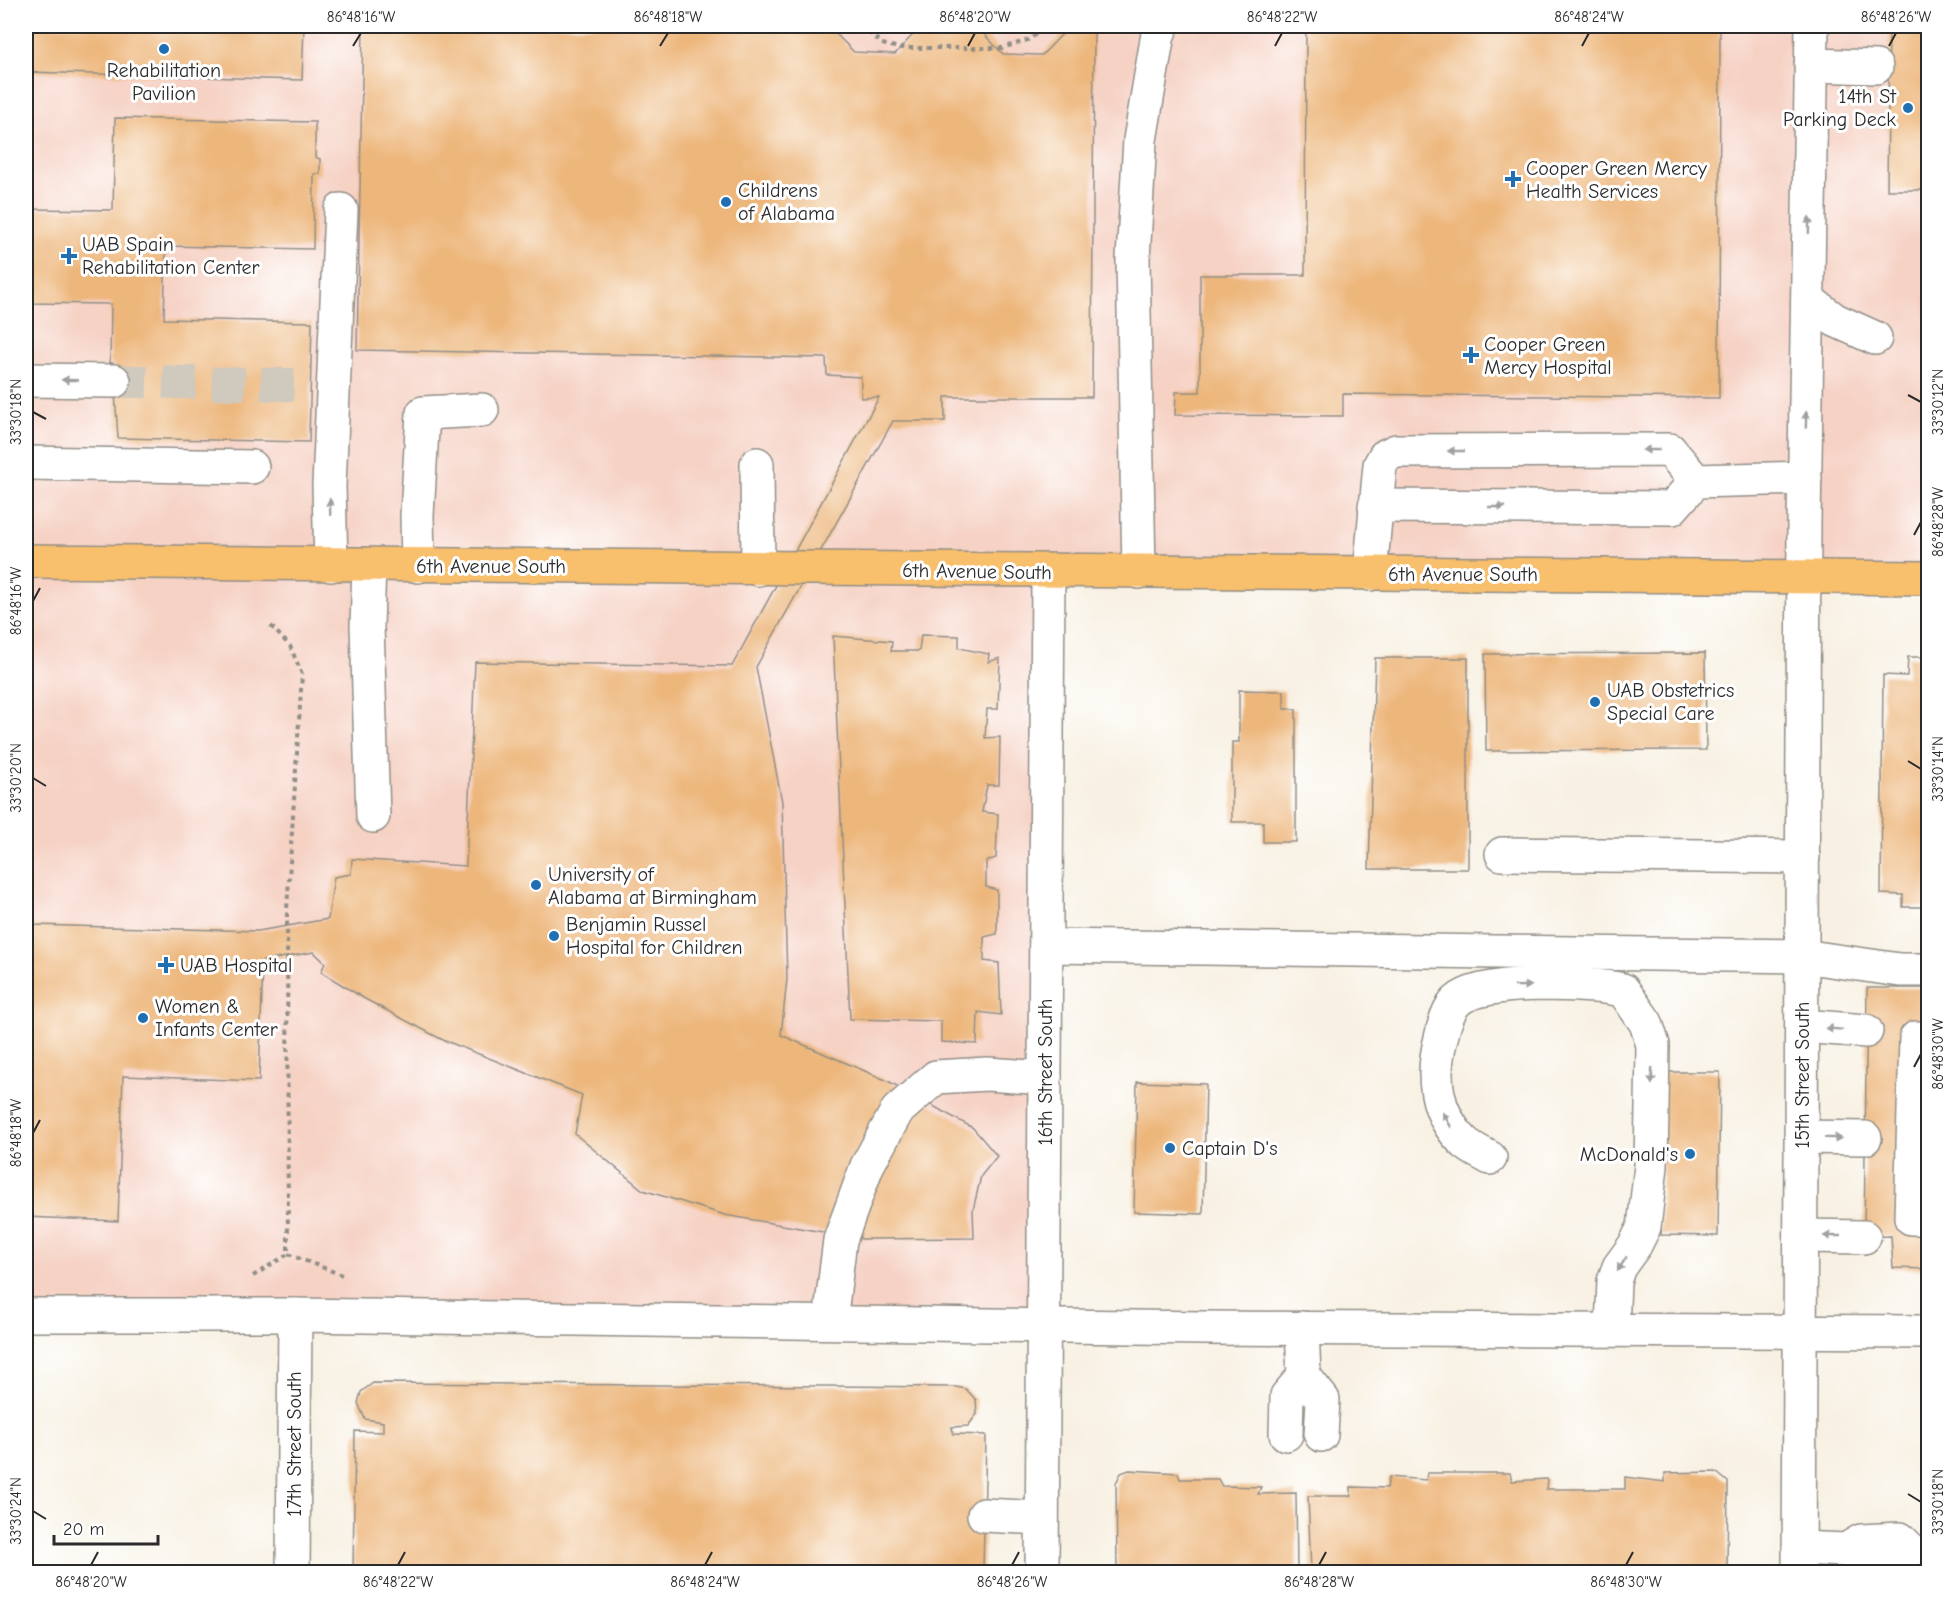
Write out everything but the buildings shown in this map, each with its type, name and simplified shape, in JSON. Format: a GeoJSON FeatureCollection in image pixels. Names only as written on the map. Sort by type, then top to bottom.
{"type":"FeatureCollection","features":[{"type":"Feature","properties":{"kind":"main road","name":"6th Avenue South"},"geometry":{"type":"LineString","coordinates":[[26,561],[1929,578]]}},
{"type":"Feature","properties":{"kind":"street"},"geometry":{"type":"LineString","coordinates":[[1139,572],[1132,259],[1140,140],[1158,34],[1162,26]]}},
{"type":"Feature","properties":{"kind":"street","name":"15th Street South"},"geometry":{"type":"LineString","coordinates":[[1799,1560],[1803,577],[1812,26]]}},
{"type":"Feature","properties":{"kind":"street"},"geometry":{"type":"LineString","coordinates":[[1811,65],[1876,67]]}},
{"type":"Feature","properties":{"kind":"street"},"geometry":{"type":"LineString","coordinates":[[331,565],[329,486],[322,385],[341,210]]}},
{"type":"Feature","properties":{"kind":"street"},"geometry":{"type":"LineString","coordinates":[[1808,300],[1835,320],[1875,338]]}},
{"type":"Feature","properties":{"kind":"street"},"geometry":{"type":"LineString","coordinates":[[26,380],[114,381]]}},
{"type":"Feature","properties":{"kind":"street"},"geometry":{"type":"LineString","coordinates":[[418,566],[417,515],[423,413],[482,410]]}},
{"type":"Feature","properties":{"kind":"street"},"geometry":{"type":"LineString","coordinates":[[1370,574],[1380,465],[1385,456],[1396,451],[1670,450],[1696,481]]}},
{"type":"Feature","properties":{"kind":"street"},"geometry":{"type":"LineString","coordinates":[[26,463],[252,467]]}},
{"type":"Feature","properties":{"kind":"street"},"geometry":{"type":"LineString","coordinates":[[757,464],[758,568]]}},
{"type":"Feature","properties":{"kind":"street"},"geometry":{"type":"LineString","coordinates":[[1375,506],[1672,508],[1696,481],[1805,478]]}},
{"type":"Feature","properties":{"kind":"street"},"geometry":{"type":"LineString","coordinates":[[369,565],[367,626],[373,816]]}},
{"type":"Feature","properties":{"kind":"street","name":"16th Street South"},"geometry":{"type":"LineString","coordinates":[[1042,1572],[1048,571]]}},
{"type":"Feature","properties":{"kind":"street"},"geometry":{"type":"LineString","coordinates":[[1502,854],[1803,857]]}},
{"type":"Feature","properties":{"kind":"street"},"geometry":{"type":"LineString","coordinates":[[1046,946],[1802,956],[1900,970],[1929,970]]}},
{"type":"Feature","properties":{"kind":"street"},"geometry":{"type":"LineString","coordinates":[[1490,1158],[1464,1143],[1448,1123],[1439,1103],[1436,1077],[1439,1045],[1446,1017],[1457,1001],[1478,989],[1510,986],[1602,985],[1623,990],[1646,1023],[1653,1045],[1651,1167],[1644,1227],[1635,1245],[1619,1267],[1614,1281],[1612,1329]]}},
{"type":"Feature","properties":{"kind":"street"},"geometry":{"type":"LineString","coordinates":[[1802,1026],[1866,1031]]}},
{"type":"Feature","properties":{"kind":"street"},"geometry":{"type":"LineString","coordinates":[[1929,1039],[1916,1038],[1911,1218],[1929,1218]]}},
{"type":"Feature","properties":{"kind":"street"},"geometry":{"type":"LineString","coordinates":[[830,1322],[840,1240],[867,1166],[897,1111],[936,1077],[987,1074],[1045,1078]]}},
{"type":"Feature","properties":{"kind":"street"},"geometry":{"type":"LineString","coordinates":[[1801,1137],[1865,1138]]}},
{"type":"Feature","properties":{"kind":"street"},"geometry":{"type":"LineString","coordinates":[[1801,1236],[1864,1237]]}},
{"type":"Feature","properties":{"kind":"street"},"geometry":{"type":"LineString","coordinates":[[26,1314],[295,1315],[1302,1328],[1929,1332]]}},
{"type":"Feature","properties":{"kind":"street","name":"17th Street South"},"geometry":{"type":"LineString","coordinates":[[293,1572],[295,1315]]}},
{"type":"Feature","properties":{"kind":"street"},"geometry":{"type":"LineString","coordinates":[[1302,1328],[1304,1376],[1323,1400],[1321,1434]]}},
{"type":"Feature","properties":{"kind":"street"},"geometry":{"type":"LineString","coordinates":[[1286,1434],[1287,1396],[1304,1376]]}},
{"type":"Feature","properties":{"kind":"street"},"geometry":{"type":"LineString","coordinates":[[984,1515],[1042,1518]]}},
{"type":"Feature","properties":{"kind":"street"},"geometry":{"type":"LineString","coordinates":[[1799,1560],[1846,1550]]}},
{"type":"Feature","properties":{"kind":"path"},"geometry":{"type":"LineString","coordinates":[[862,26],[882,44],[900,48],[1002,48],[1031,39],[1043,26]]}},
{"type":"Feature","properties":{"kind":"path"},"geometry":{"type":"LineString","coordinates":[[271,626],[290,646],[302,674],[287,910],[288,1254]]}},
{"type":"Feature","properties":{"kind":"path"},"geometry":{"type":"LineString","coordinates":[[288,1254],[342,1275]]}},
{"type":"Feature","properties":{"kind":"path"},"geometry":{"type":"LineString","coordinates":[[253,1276],[288,1254]]}},
{"type":"Feature","properties":{"kind":"shaded area","name":"University of Alabama at Birmingham"},"geometry":{"type":"Polygon","coordinates":[[[26,26],[1928,26],[1928,578],[1048,571],[1044,1325],[26,1310],[26,26]]]}},
{"type":"Feature","properties":{"kind":"tunnel"},"geometry":{"type":"LineString","coordinates":[[114,381],[310,385]]}},
{"type":"Feature","properties":{"kind":"place","name":"Rehabilitation Pavilion"},"geometry":{"type":"Point","coordinates":[164,49]}},
{"type":"Feature","properties":{"kind":"place","name":"14th St Parking Deck"},"geometry":{"type":"Point","coordinates":[1908,108]}},
{"type":"Feature","properties":{"kind":"place","name":"Cooper Green Mercy Health Services"},"geometry":{"type":"Point","coordinates":[1513,179]}},
{"type":"Feature","properties":{"kind":"place","name":"Childrens of Alabama"},"geometry":{"type":"Point","coordinates":[726,202]}},
{"type":"Feature","properties":{"kind":"place","name":"UAB Spain Rehabilitation Center"},"geometry":{"type":"Point","coordinates":[69,256]}},
{"type":"Feature","properties":{"kind":"place","name":"Cooper Green Mercy Hospital"},"geometry":{"type":"Point","coordinates":[1471,355]}},
{"type":"Feature","properties":{"kind":"place","name":"UAB Obstetrics Special Care"},"geometry":{"type":"Point","coordinates":[1595,702]}},
{"type":"Feature","properties":{"kind":"place","name":"University of Alabama at Birmingham"},"geometry":{"type":"Point","coordinates":[536,885]}},
{"type":"Feature","properties":{"kind":"place","name":"Benjamin Russel Hospital for Children"},"geometry":{"type":"Point","coordinates":[554,936]}},
{"type":"Feature","properties":{"kind":"place","name":"UAB Hospital"},"geometry":{"type":"Point","coordinates":[166,965]}},
{"type":"Feature","properties":{"kind":"place","name":"Women & Infants Center"},"geometry":{"type":"Point","coordinates":[143,1018]}},
{"type":"Feature","properties":{"kind":"place","name":"Captain D's"},"geometry":{"type":"Point","coordinates":[1170,1148]}},
{"type":"Feature","properties":{"kind":"place","name":"McDonald's"},"geometry":{"type":"Point","coordinates":[1690,1154]}}]}
